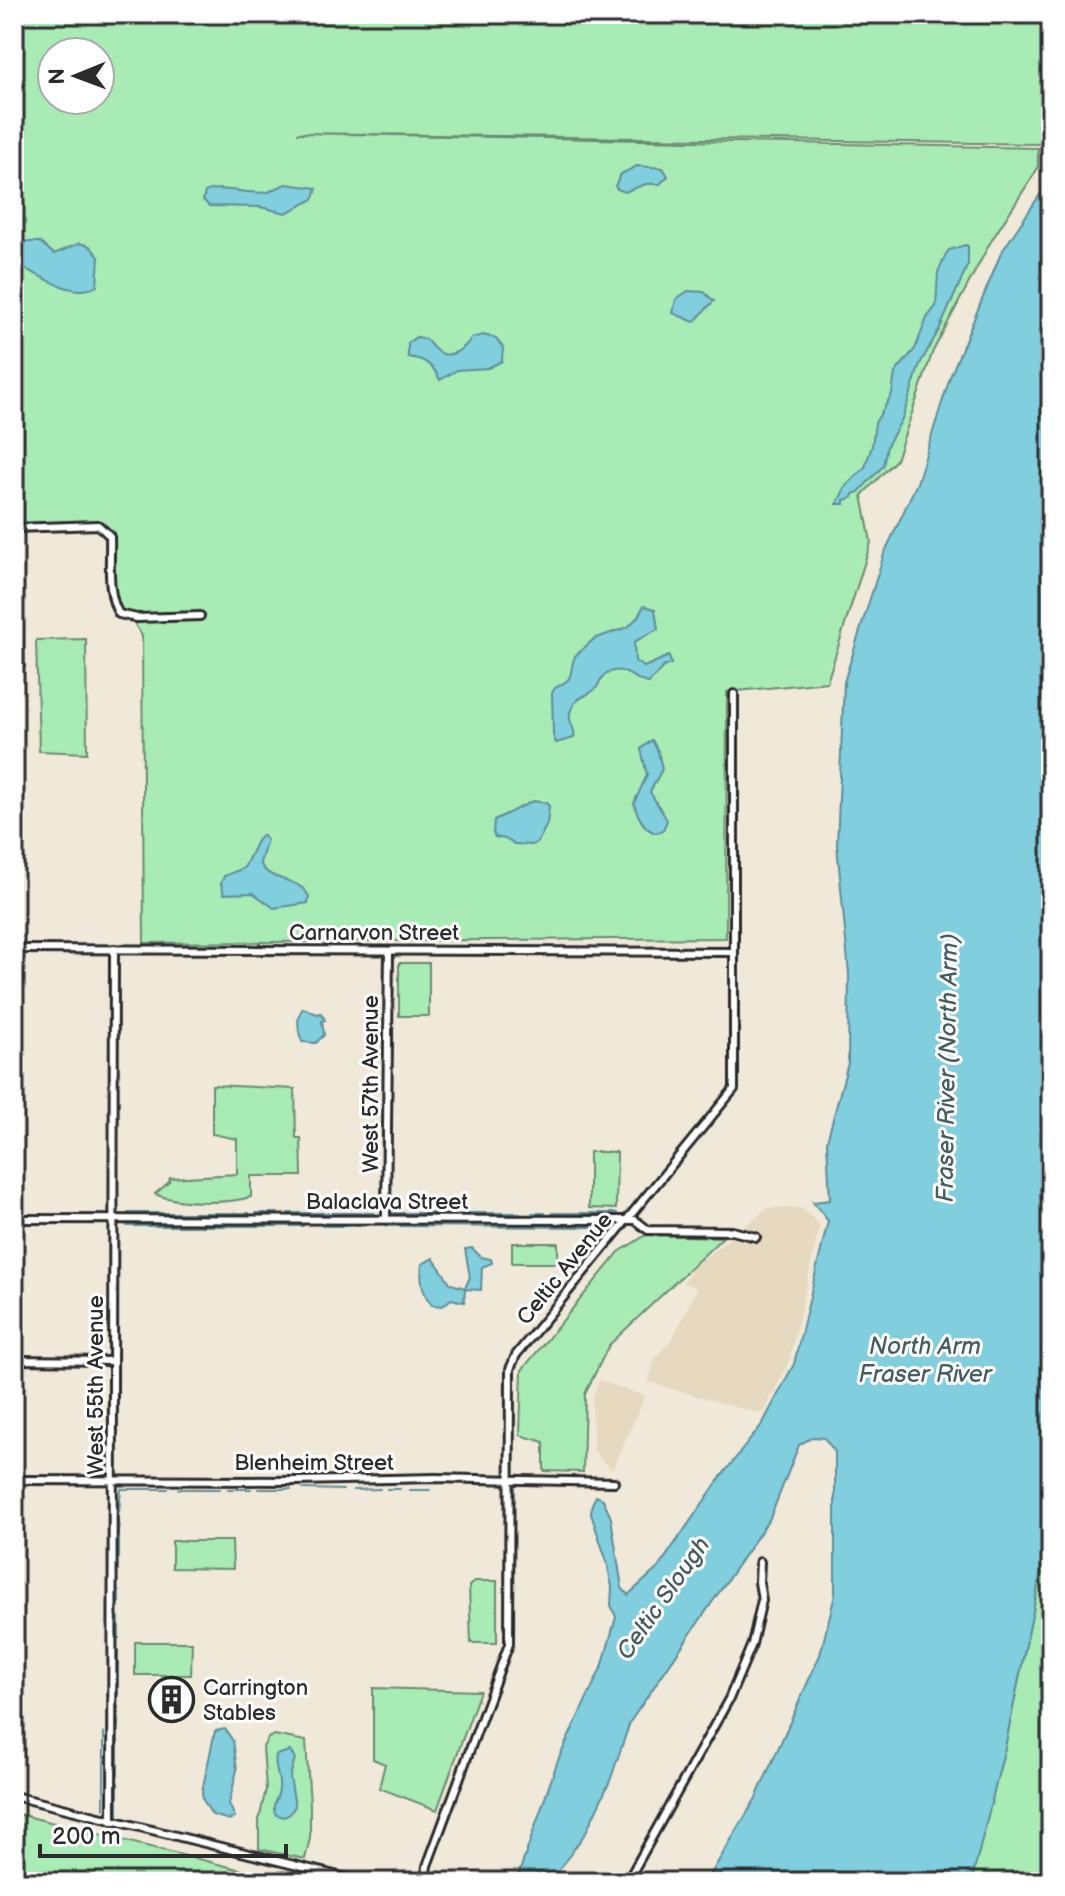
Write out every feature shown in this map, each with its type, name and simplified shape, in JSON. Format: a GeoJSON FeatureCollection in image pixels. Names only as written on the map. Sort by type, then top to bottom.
{"type":"FeatureCollection","features":[{"type":"Feature","properties":{"kind":"street"},"geometry":{"type":"LineString","coordinates":[[14,528],[98,525],[110,536],[113,605],[119,614],[137,618],[200,616]]}},
{"type":"Feature","properties":{"kind":"street","name":"Celtic Avenue"},"geometry":{"type":"LineString","coordinates":[[425,1882],[427,1866],[509,1644],[510,1369],[516,1355],[734,1089],[734,694]]}},
{"type":"Feature","properties":{"kind":"street","name":"Carnarvon Street"},"geometry":{"type":"LineString","coordinates":[[14,949],[733,952]]}},
{"type":"Feature","properties":{"kind":"street","name":"West 55th Avenue"},"geometry":{"type":"LineString","coordinates":[[112,1821],[114,949]]}},
{"type":"Feature","properties":{"kind":"street","name":"West 57th Avenue"},"geometry":{"type":"LineString","coordinates":[[386,1218],[389,951]]}},
{"type":"Feature","properties":{"kind":"street","name":"Balaclava Street"},"geometry":{"type":"LineString","coordinates":[[14,1219],[635,1220],[648,1230],[732,1231],[756,1237]]}},
{"type":"Feature","properties":{"kind":"street"},"geometry":{"type":"LineString","coordinates":[[14,1360],[113,1361]]}},
{"type":"Feature","properties":{"kind":"street","name":"Blenheim Street"},"geometry":{"type":"LineString","coordinates":[[14,1480],[509,1478],[614,1482]]}},
{"type":"Feature","properties":{"kind":"street"},"geometry":{"type":"LineString","coordinates":[[627,1882],[729,1699],[752,1644],[762,1600],[760,1562]]}},
{"type":"Feature","properties":{"kind":"street"},"geometry":{"type":"LineString","coordinates":[[14,1796],[363,1882]]}},
{"type":"Feature","properties":{"kind":"shaded area"},"geometry":{"type":"Polygon","coordinates":[[[768,1208],[802,1208],[820,1225],[789,1362],[764,1412],[756,1413],[648,1382],[655,1359],[673,1337],[697,1288],[683,1283],[693,1267],[768,1208]]]}},
{"type":"Feature","properties":{"kind":"shaded area"},"geometry":{"type":"Polygon","coordinates":[[[599,1380],[645,1396],[613,1469],[593,1450],[592,1400],[599,1380]]]}},
{"type":"Feature","properties":{"kind":"green space"},"geometry":{"type":"Polygon","coordinates":[[[14,14],[1051,14],[1051,121],[1041,144],[297,133],[1038,148],[1038,168],[990,243],[933,351],[896,460],[862,495],[871,542],[827,682],[727,692],[726,938],[144,943],[142,636],[131,618],[119,614],[113,605],[110,536],[98,525],[14,524],[14,14]]]}},
{"type":"Feature","properties":{"kind":"green space"},"geometry":{"type":"Polygon","coordinates":[[[14,625],[23,625],[25,667],[14,668],[14,625]]]}},
{"type":"Feature","properties":{"kind":"green space"},"geometry":{"type":"Polygon","coordinates":[[[86,639],[87,753],[39,751],[36,640],[86,639]]]}},
{"type":"Feature","properties":{"kind":"green space"},"geometry":{"type":"Polygon","coordinates":[[[399,963],[429,963],[429,1016],[399,1016],[399,963]]]}},
{"type":"Feature","properties":{"kind":"green space"},"geometry":{"type":"Polygon","coordinates":[[[212,1085],[295,1089],[296,1138],[301,1138],[302,1176],[251,1176],[251,1197],[229,1201],[189,1201],[155,1194],[170,1178],[237,1174],[237,1139],[212,1134],[212,1085]]]}},
{"type":"Feature","properties":{"kind":"green space"},"geometry":{"type":"Polygon","coordinates":[[[589,1152],[617,1152],[616,1209],[589,1208],[589,1152]]]}},
{"type":"Feature","properties":{"kind":"green space"},"geometry":{"type":"Polygon","coordinates":[[[646,1235],[723,1237],[609,1345],[585,1394],[583,1472],[544,1471],[544,1442],[520,1435],[522,1370],[619,1252],[646,1235]]]}},
{"type":"Feature","properties":{"kind":"green space"},"geometry":{"type":"Polygon","coordinates":[[[512,1243],[558,1243],[558,1263],[512,1263],[512,1243]]]}},
{"type":"Feature","properties":{"kind":"green space"},"geometry":{"type":"Polygon","coordinates":[[[1051,1522],[1051,1882],[971,1882],[1005,1747],[1051,1522]]]}},
{"type":"Feature","properties":{"kind":"green space"},"geometry":{"type":"Polygon","coordinates":[[[172,1541],[232,1541],[233,1569],[172,1568],[172,1541]]]}},
{"type":"Feature","properties":{"kind":"green space"},"geometry":{"type":"Polygon","coordinates":[[[475,1581],[497,1581],[497,1643],[471,1643],[469,1586],[475,1581]]]}},
{"type":"Feature","properties":{"kind":"green space"},"geometry":{"type":"Polygon","coordinates":[[[135,1642],[192,1642],[191,1675],[135,1675],[135,1642]]]}},
{"type":"Feature","properties":{"kind":"green space"},"geometry":{"type":"Polygon","coordinates":[[[373,1688],[480,1691],[437,1810],[379,1788],[385,1764],[373,1759],[373,1688]]]}},
{"type":"Feature","properties":{"kind":"green space"},"geometry":{"type":"Polygon","coordinates":[[[274,1735],[306,1741],[310,1838],[305,1859],[259,1849],[259,1820],[266,1789],[263,1747],[274,1735]]]}},
{"type":"Feature","properties":{"kind":"green space"},"geometry":{"type":"Polygon","coordinates":[[[14,1813],[290,1882],[14,1882],[14,1813]]]}},
{"type":"Feature","properties":{"kind":"water"},"geometry":{"type":"Polygon","coordinates":[[[637,166],[663,168],[668,176],[660,184],[646,184],[625,192],[617,189],[615,186],[621,174],[637,166]]]}},
{"type":"Feature","properties":{"kind":"water","name":"North Arm Fraser River"},"geometry":{"type":"Polygon","coordinates":[[[1051,174],[1051,1522],[1005,1747],[972,1880],[706,1882],[756,1798],[820,1655],[835,1595],[835,1452],[824,1438],[813,1437],[799,1445],[770,1518],[630,1722],[610,1781],[586,1832],[555,1876],[537,1873],[535,1882],[516,1882],[558,1760],[603,1664],[616,1617],[611,1605],[612,1587],[607,1562],[591,1514],[596,1496],[603,1499],[611,1518],[622,1588],[628,1595],[658,1568],[720,1478],[763,1423],[794,1364],[828,1221],[813,1202],[830,1200],[827,1141],[848,1063],[849,974],[837,845],[844,682],[884,554],[917,483],[950,377],[1001,253],[1051,174]]]}},
{"type":"Feature","properties":{"kind":"water"},"geometry":{"type":"Polygon","coordinates":[[[286,184],[317,188],[314,198],[286,213],[260,207],[209,206],[203,200],[205,192],[211,190],[261,193],[286,184]]]}},
{"type":"Feature","properties":{"kind":"water"},"geometry":{"type":"Polygon","coordinates":[[[14,237],[26,242],[40,242],[54,254],[80,243],[90,246],[99,257],[97,286],[77,290],[67,288],[14,264],[14,237]]]}},
{"type":"Feature","properties":{"kind":"water"},"geometry":{"type":"Polygon","coordinates":[[[968,246],[968,264],[940,328],[920,364],[903,417],[887,446],[883,466],[852,498],[844,500],[844,504],[837,504],[846,486],[865,467],[875,423],[892,394],[895,373],[915,349],[927,318],[936,306],[938,272],[946,254],[968,246]]]}},
{"type":"Feature","properties":{"kind":"water"},"geometry":{"type":"Polygon","coordinates":[[[688,291],[704,292],[714,301],[694,322],[673,313],[676,299],[688,291]]]}},
{"type":"Feature","properties":{"kind":"water"},"geometry":{"type":"Polygon","coordinates":[[[483,335],[495,338],[503,347],[502,361],[488,368],[457,370],[440,380],[428,364],[408,357],[408,343],[416,337],[424,338],[437,351],[451,354],[465,346],[471,338],[483,335]]]}},
{"type":"Feature","properties":{"kind":"water"},"geometry":{"type":"Polygon","coordinates":[[[644,606],[655,609],[658,629],[634,642],[635,661],[644,667],[669,656],[671,664],[663,667],[649,683],[617,670],[605,675],[596,689],[573,706],[570,718],[574,738],[556,743],[552,693],[569,678],[575,656],[594,639],[628,627],[644,606]]]}},
{"type":"Feature","properties":{"kind":"water"},"geometry":{"type":"Polygon","coordinates":[[[652,740],[662,769],[650,792],[667,820],[663,830],[656,833],[642,821],[634,803],[647,775],[641,749],[652,740]]]}},
{"type":"Feature","properties":{"kind":"water"},"geometry":{"type":"Polygon","coordinates":[[[533,801],[549,806],[547,824],[538,842],[532,845],[514,844],[495,837],[494,820],[533,801]]]}},
{"type":"Feature","properties":{"kind":"water"},"geometry":{"type":"Polygon","coordinates":[[[262,835],[267,840],[260,863],[264,870],[304,889],[309,896],[308,903],[274,908],[253,893],[224,894],[221,884],[224,876],[244,868],[262,835]]]}},
{"type":"Feature","properties":{"kind":"water"},"geometry":{"type":"Polygon","coordinates":[[[303,1008],[321,1013],[325,1020],[322,1021],[324,1035],[316,1043],[302,1042],[298,1024],[303,1008]]]}},
{"type":"Feature","properties":{"kind":"water"},"geometry":{"type":"Polygon","coordinates":[[[472,1248],[481,1257],[491,1259],[492,1263],[482,1267],[481,1290],[465,1289],[464,1302],[451,1299],[443,1306],[432,1305],[422,1286],[422,1264],[433,1258],[451,1284],[465,1288],[470,1277],[465,1249],[472,1248]]]}},
{"type":"Feature","properties":{"kind":"water"},"geometry":{"type":"Polygon","coordinates":[[[225,1729],[233,1741],[237,1770],[229,1804],[235,1817],[229,1820],[212,1815],[203,1800],[202,1791],[215,1731],[225,1729]]]}},
{"type":"Feature","properties":{"kind":"water"},"geometry":{"type":"Polygon","coordinates":[[[290,1751],[295,1758],[290,1777],[295,1806],[284,1817],[276,1815],[274,1808],[279,1785],[275,1760],[276,1755],[290,1751]]]}},
{"type":"Feature","properties":{"kind":"waterway"},"geometry":{"type":"LineString","coordinates":[[128,1213],[249,1213]]}},
{"type":"Feature","properties":{"kind":"waterway"},"geometry":{"type":"LineString","coordinates":[[256,1213],[278,1213]]}},
{"type":"Feature","properties":{"kind":"waterway"},"geometry":{"type":"LineString","coordinates":[[288,1213],[374,1213]]}},
{"type":"Feature","properties":{"kind":"waterway"},"geometry":{"type":"LineString","coordinates":[[393,1213],[442,1213]]}},
{"type":"Feature","properties":{"kind":"waterway"},"geometry":{"type":"LineString","coordinates":[[463,1213],[520,1213]]}},
{"type":"Feature","properties":{"kind":"waterway"},"geometry":{"type":"LineString","coordinates":[[532,1213],[545,1213]]}},
{"type":"Feature","properties":{"kind":"waterway"},"geometry":{"type":"LineString","coordinates":[[552,1213],[617,1213]]}},
{"type":"Feature","properties":{"kind":"waterway"},"geometry":{"type":"LineString","coordinates":[[127,1226],[303,1226]]}},
{"type":"Feature","properties":{"kind":"waterway"},"geometry":{"type":"LineString","coordinates":[[322,1226],[360,1226]]}},
{"type":"Feature","properties":{"kind":"waterway"},"geometry":{"type":"LineString","coordinates":[[386,1226],[592,1227]]}},
{"type":"Feature","properties":{"kind":"waterway"},"geometry":{"type":"LineString","coordinates":[[119,1512],[121,1489],[168,1489]]}},
{"type":"Feature","properties":{"kind":"waterway"},"geometry":{"type":"LineString","coordinates":[[178,1489],[220,1489]]}},
{"type":"Feature","properties":{"kind":"waterway"},"geometry":{"type":"LineString","coordinates":[[228,1489],[251,1489]]}},
{"type":"Feature","properties":{"kind":"waterway"},"geometry":{"type":"LineString","coordinates":[[259,1489],[291,1489]]}},
{"type":"Feature","properties":{"kind":"waterway"},"geometry":{"type":"LineString","coordinates":[[303,1489],[343,1490]]}},
{"type":"Feature","properties":{"kind":"waterway"},"geometry":{"type":"LineString","coordinates":[[353,1490],[380,1489]]}},
{"type":"Feature","properties":{"kind":"waterway"},"geometry":{"type":"LineString","coordinates":[[387,1489],[400,1489]]}},
{"type":"Feature","properties":{"kind":"waterway"},"geometry":{"type":"LineString","coordinates":[[410,1490],[430,1490]]}},
{"type":"Feature","properties":{"kind":"waterway"},"geometry":{"type":"LineString","coordinates":[[119,1517],[119,1558]]}},
{"type":"Feature","properties":{"kind":"waterway"},"geometry":{"type":"LineString","coordinates":[[119,1592],[119,1607]]}},
{"type":"Feature","properties":{"kind":"waterway"},"geometry":{"type":"LineString","coordinates":[[119,1617],[119,1638]]}},
{"type":"Feature","properties":{"kind":"waterway"},"geometry":{"type":"LineString","coordinates":[[118,1650],[118,1696]]}},
{"type":"Feature","properties":{"kind":"waterway"},"geometry":{"type":"LineString","coordinates":[[118,1707],[118,1775]]}},
{"type":"Feature","properties":{"kind":"waterway"},"geometry":{"type":"LineString","coordinates":[[104,1733],[104,1809]]}},
{"type":"Feature","properties":{"kind":"waterway"},"geometry":{"type":"LineString","coordinates":[[118,1783],[118,1815]]}},
{"type":"Feature","properties":{"kind":"waterway"},"geometry":{"type":"LineString","coordinates":[[126,1820],[180,1833]]}},
{"type":"Feature","properties":{"kind":"waterway"},"geometry":{"type":"LineString","coordinates":[[188,1835],[243,1848]]}},
{"type":"Feature","properties":{"kind":"place","name":"Carrington Stables"},"geometry":{"type":"Point","coordinates":[172,1700]}},
{"type":"Feature","properties":{"kind":"water label","name":"Fraser River (North Arm)"},"geometry":{"type":"Point","coordinates":[947,1068]}},
{"type":"Feature","properties":{"kind":"water label","name":"Celtic Slough"},"geometry":{"type":"Point","coordinates":[663,1598]}}]}
